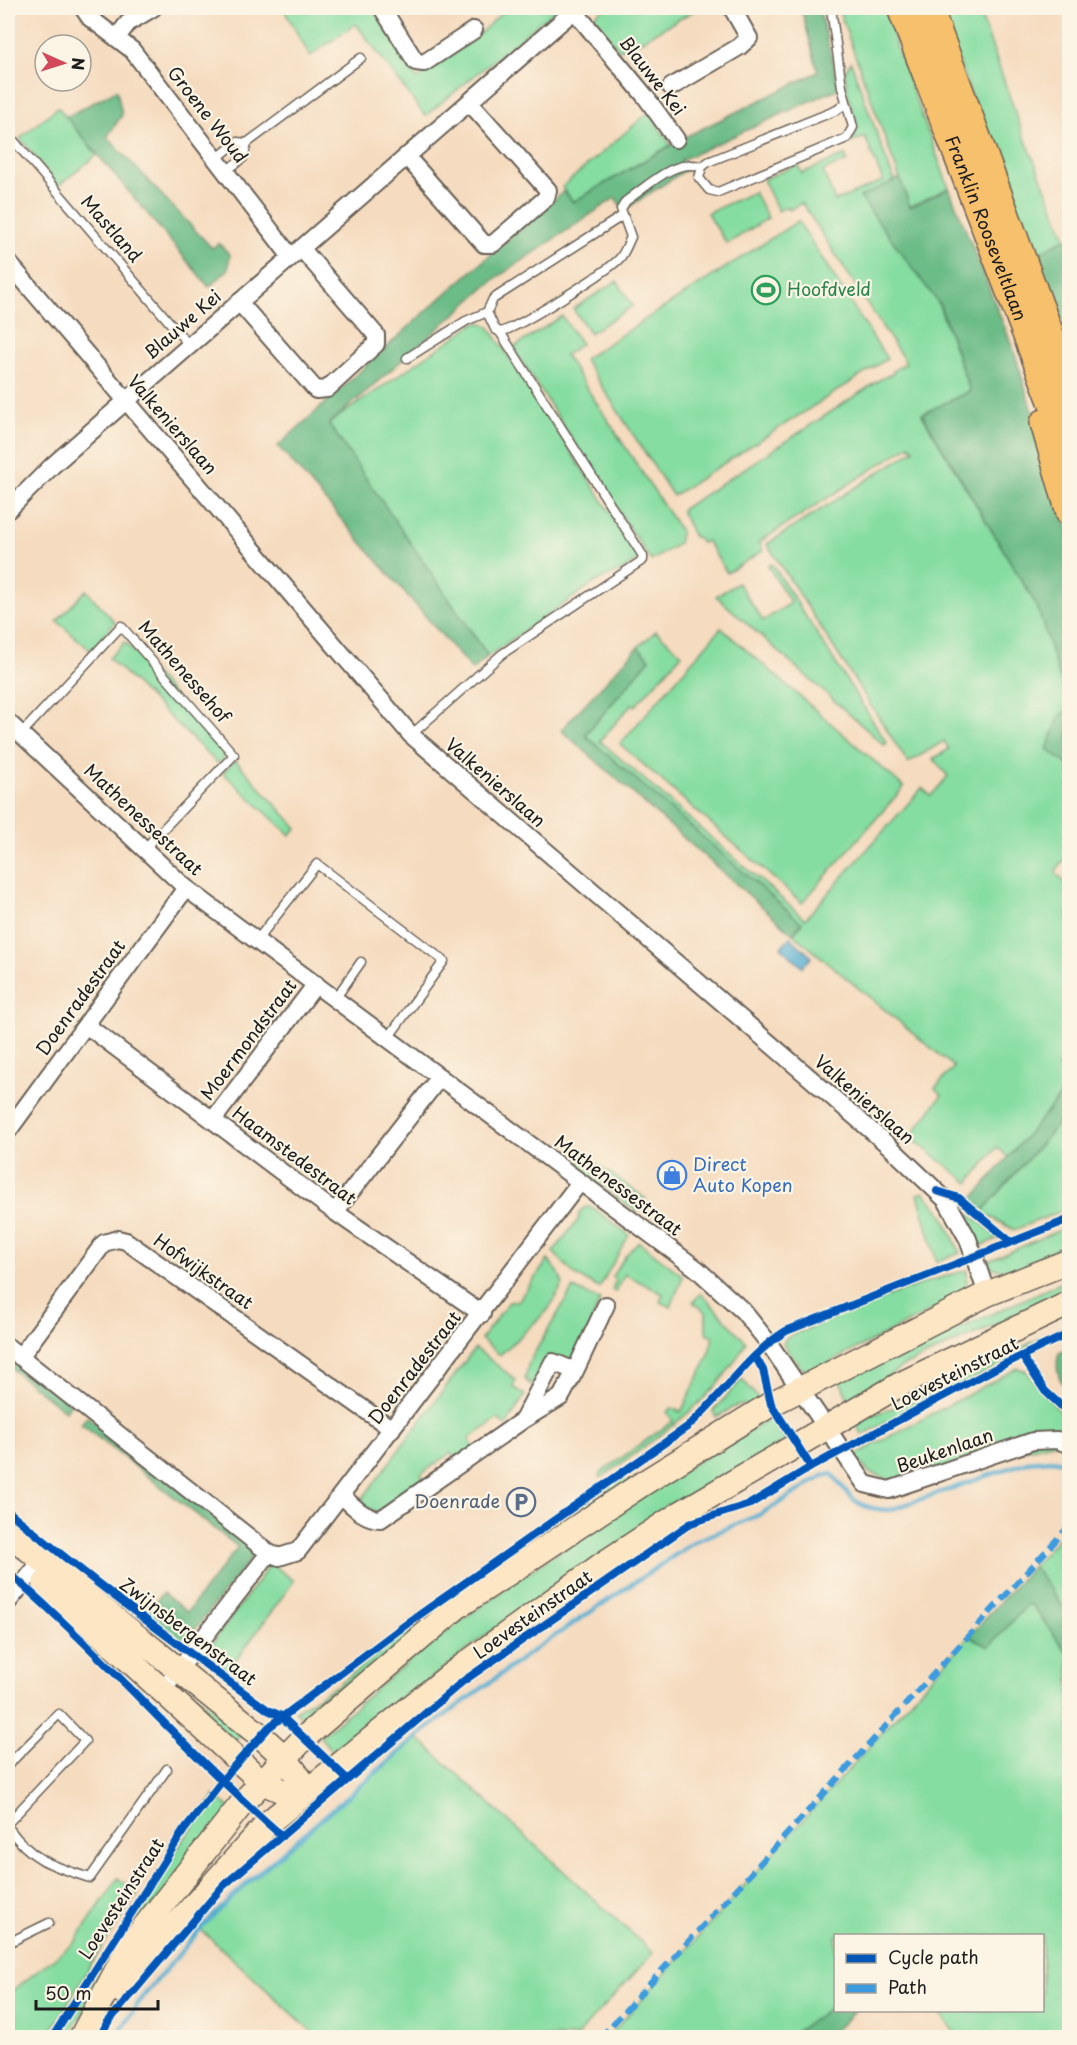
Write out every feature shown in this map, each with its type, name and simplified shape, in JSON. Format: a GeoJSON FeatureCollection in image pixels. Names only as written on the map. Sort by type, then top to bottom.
{"type":"FeatureCollection","features":[{"type":"Feature","properties":{"kind":"main road","name":"Franklin Rooseveltlaan"},"geometry":{"type":"LineString","coordinates":[[902,8],[1070,448]]}},
{"type":"Feature","properties":{"kind":"main road","name":"Franklin Rooseveltlaan"},"geometry":{"type":"LineString","coordinates":[[929,8],[1070,388]]}},
{"type":"Feature","properties":{"kind":"main road"},"geometry":{"type":"LineString","coordinates":[[1013,236],[1070,355]]}},
{"type":"Feature","properties":{"kind":"main road"},"geometry":{"type":"LineString","coordinates":[[1035,359],[1044,427],[1070,513]]}},
{"type":"Feature","properties":{"kind":"street","name":"Groene Woud"},"geometry":{"type":"LineString","coordinates":[[83,8],[90,18],[132,50],[221,165],[296,253]]}},
{"type":"Feature","properties":{"kind":"street"},"geometry":{"type":"LineString","coordinates":[[117,37],[128,23],[153,8]]}},
{"type":"Feature","properties":{"kind":"street"},"geometry":{"type":"LineString","coordinates":[[382,8],[416,62],[424,63],[474,30]]}},
{"type":"Feature","properties":{"kind":"street","name":"Blauwe Kei"},"geometry":{"type":"LineString","coordinates":[[8,510],[53,465],[406,156],[470,103],[575,8],[676,139]]}},
{"type":"Feature","properties":{"kind":"street","name":"Blauwe Kei"},"geometry":{"type":"LineString","coordinates":[[671,87],[739,47],[749,38],[732,8]]}},
{"type":"Feature","properties":{"kind":"street"},"geometry":{"type":"LineString","coordinates":[[406,156],[484,244],[493,244],[546,198],[548,190],[470,103]]}},
{"type":"Feature","properties":{"kind":"street","name":"Blauwe Kei"},"geometry":{"type":"LineString","coordinates":[[239,302],[316,390],[327,389],[376,344],[376,335],[296,253]]}},
{"type":"Feature","properties":{"kind":"street","name":"Valkenierslaan"},"geometry":{"type":"LineString","coordinates":[[8,262],[411,735],[888,1145],[946,1200],[968,1239],[987,1294]]}},
{"type":"Feature","properties":{"kind":"street","name":"Mathenessestraat"},"geometry":{"type":"LineString","coordinates":[[8,722],[186,888],[697,1269],[744,1311],[826,1426]]}},
{"type":"Feature","properties":{"kind":"street","name":"Doenradestraat"},"geometry":{"type":"LineString","coordinates":[[8,1131],[186,888]]}},
{"type":"Feature","properties":{"kind":"street","name":"Moermondstraat"},"geometry":{"type":"LineString","coordinates":[[213,1120],[316,984]]}},
{"type":"Feature","properties":{"kind":"street","name":"Haamstedestraat"},"geometry":{"type":"LineString","coordinates":[[86,1026],[335,1212],[482,1314]]}},
{"type":"Feature","properties":{"kind":"street"},"geometry":{"type":"LineString","coordinates":[[335,1212],[440,1077]]}},
{"type":"Feature","properties":{"kind":"street","name":"Doenradestraat"},"geometry":{"type":"LineString","coordinates":[[269,1553],[279,1557],[298,1551],[482,1314],[580,1182]]}},
{"type":"Feature","properties":{"kind":"street","name":"Hofwijkstraat"},"geometry":{"type":"LineString","coordinates":[[14,1352],[104,1244],[118,1239],[126,1241],[392,1429]]}},
{"type":"Feature","properties":{"kind":"street","name":"Loevesteinstraat"},"geometry":{"type":"LineString","coordinates":[[83,2034],[131,1944],[262,1782],[305,1737],[458,1607],[642,1484],[771,1404],[987,1294],[1070,1261]]}},
{"type":"Feature","properties":{"kind":"street","name":"Loevesteinstraat"},"geometry":{"type":"LineString","coordinates":[[83,2034],[127,1978],[255,1834],[448,1677],[603,1564],[681,1513],[826,1426],[910,1379],[1070,1303]]}},
{"type":"Feature","properties":{"kind":"street"},"geometry":{"type":"LineString","coordinates":[[341,1495],[372,1519],[381,1519],[523,1420],[561,1397],[606,1305]]}},
{"type":"Feature","properties":{"kind":"street"},"geometry":{"type":"LineString","coordinates":[[14,1352],[269,1553],[163,1690]]}},
{"type":"Feature","properties":{"kind":"street"},"geometry":{"type":"LineString","coordinates":[[523,1420],[553,1362],[575,1371]]}},
{"type":"Feature","properties":{"kind":"street","name":"Beukenlaan"},"geometry":{"type":"LineString","coordinates":[[826,1426],[865,1484],[889,1490],[1033,1441],[1057,1440],[1070,1445]]}},
{"type":"Feature","properties":{"kind":"street","name":"Zwijnsbergenstraat"},"geometry":{"type":"LineString","coordinates":[[8,1533],[37,1566],[163,1690],[262,1782]]}},
{"type":"Feature","properties":{"kind":"street","name":"Zwijnsbergenstraat"},"geometry":{"type":"LineString","coordinates":[[8,1550],[37,1566],[179,1670],[285,1758]]}},
{"type":"Feature","properties":{"kind":"street"},"geometry":{"type":"LineString","coordinates":[[9,1597],[37,1566]]}},
{"type":"Feature","properties":{"kind":"street"},"geometry":{"type":"LineString","coordinates":[[285,1758],[303,1794]]}},
{"type":"Feature","properties":{"kind":"street"},"geometry":{"type":"LineString","coordinates":[[262,1782],[303,1794]]}},
{"type":"Feature","properties":{"kind":"lane"},"geometry":{"type":"LineString","coordinates":[[831,8],[845,104],[853,127],[847,138],[718,192],[709,190],[699,178],[702,167],[708,162],[837,110],[845,104]]}},
{"type":"Feature","properties":{"kind":"lane"},"geometry":{"type":"LineString","coordinates":[[221,165],[237,142],[247,142],[361,58]]}},
{"type":"Feature","properties":{"kind":"lane","name":"Mastland"},"geometry":{"type":"LineString","coordinates":[[8,134],[189,345]]}},
{"type":"Feature","properties":{"kind":"lane"},"geometry":{"type":"LineString","coordinates":[[221,165],[243,158],[247,142]]}},
{"type":"Feature","properties":{"kind":"lane"},"geometry":{"type":"LineString","coordinates":[[500,332],[526,321],[621,257],[631,237],[631,231],[622,216],[621,209],[626,201],[678,166],[687,163],[702,167]]}},
{"type":"Feature","properties":{"kind":"lane"},"geometry":{"type":"LineString","coordinates":[[407,358],[466,321],[487,312],[493,299],[622,216]]}},
{"type":"Feature","properties":{"kind":"lane"},"geometry":{"type":"LineString","coordinates":[[411,735],[502,654],[643,560],[643,556],[500,332],[495,329],[487,312]]}},
{"type":"Feature","properties":{"kind":"lane","name":"Mathenessehof"},"geometry":{"type":"LineString","coordinates":[[21,734],[122,626],[234,755],[145,848]]}},
{"type":"Feature","properties":{"kind":"lane"},"geometry":{"type":"LineString","coordinates":[[257,940],[317,864],[444,961],[388,1038]]}},
{"type":"Feature","properties":{"kind":"lane"},"geometry":{"type":"LineString","coordinates":[[336,999],[361,962]]}},
{"type":"Feature","properties":{"kind":"lane"},"geometry":{"type":"LineString","coordinates":[[8,1765],[59,1714],[86,1741],[8,1825],[24,1849],[54,1867],[90,1878],[167,1769]]}},
{"type":"Feature","properties":{"kind":"lane"},"geometry":{"type":"LineString","coordinates":[[8,1943],[50,1923]]}},
{"type":"Feature","properties":{"kind":"green space"},"geometry":{"type":"Polygon","coordinates":[[[283,8],[373,8],[417,79],[476,37],[507,8],[558,8],[425,116],[356,24],[310,56],[283,8]]]}},
{"type":"Feature","properties":{"kind":"green space"},"geometry":{"type":"Polygon","coordinates":[[[604,8],[699,8],[633,45],[619,50],[592,18],[604,8]]]}},
{"type":"Feature","properties":{"kind":"green space"},"geometry":{"type":"Polygon","coordinates":[[[801,8],[819,8],[839,88],[681,160],[687,169],[624,210],[615,198],[495,279],[329,424],[488,656],[472,670],[278,446],[435,303],[564,191],[573,202],[687,136],[818,72],[801,8]]]}},
{"type":"Feature","properties":{"kind":"green space"},"geometry":{"type":"Polygon","coordinates":[[[838,8],[885,8],[897,49],[949,188],[910,207],[838,8]]]}},
{"type":"Feature","properties":{"kind":"green space"},"geometry":{"type":"Polygon","coordinates":[[[938,8],[978,8],[1022,131],[1066,238],[1033,257],[938,8]]]}},
{"type":"Feature","properties":{"kind":"green space"},"geometry":{"type":"Polygon","coordinates":[[[851,62],[970,391],[922,415],[1037,606],[1069,708],[1069,854],[1055,872],[1069,887],[1069,1053],[1058,1067],[1069,1079],[1069,1085],[1009,1158],[997,1147],[969,1183],[910,1137],[942,1095],[935,1088],[954,1067],[793,934],[802,923],[585,735],[650,659],[638,647],[656,631],[682,654],[635,706],[632,704],[600,741],[805,919],[922,788],[931,796],[948,776],[933,759],[949,749],[944,741],[908,763],[767,544],[914,450],[910,445],[759,542],[763,551],[727,573],[707,541],[702,543],[694,537],[681,510],[881,379],[894,373],[893,371],[906,363],[802,203],[789,210],[787,206],[778,211],[763,179],[798,165],[802,173],[845,155],[847,161],[823,171],[835,201],[883,181],[865,137],[850,143],[857,129],[845,71],[851,62]]]}},
{"type":"Feature","properties":{"kind":"green space"},"geometry":{"type":"Polygon","coordinates":[[[117,90],[122,115],[107,137],[212,248],[219,243],[230,255],[228,270],[209,287],[66,117],[117,90]]]}},
{"type":"Feature","properties":{"kind":"green space"},"geometry":{"type":"Polygon","coordinates":[[[58,107],[97,155],[58,186],[20,138],[58,107]]]}},
{"type":"Feature","properties":{"kind":"green space"},"geometry":{"type":"Polygon","coordinates":[[[649,112],[671,145],[573,202],[562,187],[649,112]]]}},
{"type":"Feature","properties":{"kind":"green space"},"geometry":{"type":"Polygon","coordinates":[[[900,178],[910,207],[949,188],[1014,351],[1069,533],[1069,708],[1037,606],[922,414],[970,391],[940,305],[860,197],[900,178]]]}},
{"type":"Feature","properties":{"kind":"green space"},"geometry":{"type":"Polygon","coordinates":[[[754,192],[768,218],[727,244],[707,213],[754,192]]]}},
{"type":"Feature","properties":{"kind":"green space","name":"Hoofdveld"},"geometry":{"type":"Polygon","coordinates":[[[798,221],[887,359],[673,496],[584,359],[798,221]]]}},
{"type":"Feature","properties":{"kind":"green space"},"geometry":{"type":"Polygon","coordinates":[[[1066,238],[1070,246],[1069,338],[1033,257],[1066,238]]]}},
{"type":"Feature","properties":{"kind":"green space"},"geometry":{"type":"Polygon","coordinates":[[[617,281],[633,306],[590,333],[573,309],[617,281]]]}},
{"type":"Feature","properties":{"kind":"green space"},"geometry":{"type":"Polygon","coordinates":[[[562,316],[581,344],[565,355],[681,532],[678,544],[651,561],[513,348],[562,316]]]}},
{"type":"Feature","properties":{"kind":"green space"},"geometry":{"type":"Polygon","coordinates":[[[475,323],[483,323],[490,328],[639,556],[638,560],[619,572],[597,581],[488,656],[328,424],[475,323]]]}},
{"type":"Feature","properties":{"kind":"green space"},"geometry":{"type":"Polygon","coordinates":[[[772,564],[887,743],[884,745],[716,596],[738,583],[763,621],[791,603],[768,566],[772,564]]]}},
{"type":"Feature","properties":{"kind":"green space"},"geometry":{"type":"Polygon","coordinates":[[[86,590],[115,622],[91,651],[57,621],[86,590]]]}},
{"type":"Feature","properties":{"kind":"green space"},"geometry":{"type":"Polygon","coordinates":[[[721,628],[904,787],[802,903],[620,744],[721,628]]]}},
{"type":"Feature","properties":{"kind":"green space"},"geometry":{"type":"Polygon","coordinates":[[[125,642],[227,754],[218,764],[109,658],[125,642]]]}},
{"type":"Feature","properties":{"kind":"green space"},"geometry":{"type":"Polygon","coordinates":[[[638,647],[650,659],[585,735],[802,923],[793,934],[561,730],[638,647]]]}},
{"type":"Feature","properties":{"kind":"green space"},"geometry":{"type":"Polygon","coordinates":[[[1069,709],[1069,766],[1047,749],[1060,716],[1069,709]]]}},
{"type":"Feature","properties":{"kind":"green space"},"geometry":{"type":"Polygon","coordinates":[[[235,760],[297,828],[290,835],[223,773],[235,760]]]}},
{"type":"Feature","properties":{"kind":"green space"},"geometry":{"type":"Polygon","coordinates":[[[1069,1086],[1069,1111],[982,1212],[969,1203],[1069,1086]]]}},
{"type":"Feature","properties":{"kind":"green space"},"geometry":{"type":"Polygon","coordinates":[[[1069,1111],[1069,1208],[1014,1230],[982,1212],[1069,1111]]]}},
{"type":"Feature","properties":{"kind":"green space"},"geometry":{"type":"Polygon","coordinates":[[[585,1155],[646,1199],[637,1212],[576,1167],[585,1155]]]}},
{"type":"Feature","properties":{"kind":"green space"},"geometry":{"type":"Polygon","coordinates":[[[924,1192],[943,1215],[960,1253],[937,1262],[918,1194],[924,1192]]]}},
{"type":"Feature","properties":{"kind":"green space"},"geometry":{"type":"Polygon","coordinates":[[[954,1201],[999,1238],[980,1246],[954,1201]]]}},
{"type":"Feature","properties":{"kind":"green space"},"geometry":{"type":"Polygon","coordinates":[[[586,1207],[592,1207],[629,1235],[599,1288],[575,1275],[553,1252],[578,1220],[580,1211],[586,1207]]]}},
{"type":"Feature","properties":{"kind":"green space"},"geometry":{"type":"Polygon","coordinates":[[[1069,1226],[1069,1248],[1038,1262],[1003,1270],[993,1268],[986,1262],[1069,1226]]]}},
{"type":"Feature","properties":{"kind":"green space"},"geometry":{"type":"Polygon","coordinates":[[[639,1242],[683,1276],[671,1307],[660,1302],[663,1294],[625,1274],[615,1292],[612,1290],[616,1280],[612,1277],[620,1263],[639,1242]]]}},
{"type":"Feature","properties":{"kind":"green space"},"geometry":{"type":"Polygon","coordinates":[[[548,1260],[558,1272],[563,1284],[548,1310],[500,1355],[481,1339],[509,1302],[518,1301],[548,1260]]]}},
{"type":"Feature","properties":{"kind":"green space"},"geometry":{"type":"Polygon","coordinates":[[[967,1270],[967,1282],[962,1295],[813,1371],[801,1368],[783,1344],[786,1338],[853,1310],[920,1284],[967,1270]]]}},
{"type":"Feature","properties":{"kind":"green space"},"geometry":{"type":"Polygon","coordinates":[[[1069,1279],[1069,1292],[903,1366],[850,1403],[839,1379],[876,1358],[888,1361],[1069,1279]]]}},
{"type":"Feature","properties":{"kind":"green space"},"geometry":{"type":"Polygon","coordinates":[[[573,1288],[600,1300],[575,1365],[543,1366],[531,1385],[525,1379],[529,1362],[573,1288]]]}},
{"type":"Feature","properties":{"kind":"green space"},"geometry":{"type":"Polygon","coordinates":[[[701,1293],[746,1342],[733,1364],[700,1402],[662,1434],[601,1478],[599,1474],[673,1421],[667,1412],[671,1408],[681,1412],[708,1357],[713,1337],[706,1332],[706,1312],[693,1302],[701,1293]]]}},
{"type":"Feature","properties":{"kind":"green space"},"geometry":{"type":"Polygon","coordinates":[[[1069,1324],[1069,1330],[862,1435],[855,1421],[913,1401],[1069,1324]]]}},
{"type":"Feature","properties":{"kind":"green space"},"geometry":{"type":"Polygon","coordinates":[[[1069,1347],[1069,1395],[1061,1380],[1057,1365],[1059,1353],[1069,1347]]]}},
{"type":"Feature","properties":{"kind":"green space"},"geometry":{"type":"Polygon","coordinates":[[[475,1348],[516,1380],[513,1387],[525,1395],[506,1426],[498,1419],[469,1439],[474,1448],[456,1462],[451,1453],[421,1474],[426,1484],[382,1515],[363,1506],[363,1498],[475,1348]]]}},
{"type":"Feature","properties":{"kind":"green space"},"geometry":{"type":"Polygon","coordinates":[[[8,1354],[71,1404],[65,1411],[8,1366],[8,1354]]]}},
{"type":"Feature","properties":{"kind":"green space"},"geometry":{"type":"Polygon","coordinates":[[[1018,1368],[1026,1371],[1069,1422],[1069,1439],[892,1481],[868,1472],[855,1455],[1018,1368]]]}},
{"type":"Feature","properties":{"kind":"green space"},"geometry":{"type":"Polygon","coordinates":[[[742,1379],[762,1403],[757,1406],[738,1405],[716,1417],[713,1411],[742,1379]]]}},
{"type":"Feature","properties":{"kind":"green space"},"geometry":{"type":"Polygon","coordinates":[[[87,1416],[257,1550],[183,1645],[145,1614],[163,1593],[187,1612],[238,1547],[81,1424],[87,1416]]]}},
{"type":"Feature","properties":{"kind":"green space"},"geometry":{"type":"Polygon","coordinates":[[[771,1417],[785,1441],[562,1580],[487,1634],[335,1754],[320,1737],[424,1649],[520,1578],[644,1495],[771,1417]]]}},
{"type":"Feature","properties":{"kind":"green space"},"geometry":{"type":"Polygon","coordinates":[[[624,1477],[628,1484],[309,1724],[295,1711],[338,1685],[434,1610],[624,1477]]]}},
{"type":"Feature","properties":{"kind":"green space"},"geometry":{"type":"Polygon","coordinates":[[[1069,1526],[1069,1615],[1033,1566],[1069,1526]]]}},
{"type":"Feature","properties":{"kind":"green space"},"geometry":{"type":"Polygon","coordinates":[[[271,1563],[294,1581],[228,1671],[205,1653],[271,1563]]]}},
{"type":"Feature","properties":{"kind":"green space"},"geometry":{"type":"Polygon","coordinates":[[[1033,1566],[1069,1615],[1069,1655],[1032,1605],[1027,1605],[989,1647],[969,1636],[1033,1566]]]}},
{"type":"Feature","properties":{"kind":"green space"},"geometry":{"type":"Polygon","coordinates":[[[1027,1605],[1032,1605],[1069,1655],[1069,2037],[958,2037],[939,2012],[1044,2012],[1044,1934],[834,1934],[834,2005],[789,2037],[607,2038],[969,1636],[989,1646],[1027,1605]]]}},
{"type":"Feature","properties":{"kind":"green space"},"geometry":{"type":"Polygon","coordinates":[[[181,1687],[246,1730],[232,1744],[179,1694],[181,1687]]]}},
{"type":"Feature","properties":{"kind":"green space"},"geometry":{"type":"Polygon","coordinates":[[[418,1738],[653,1953],[576,2037],[318,2037],[200,1929],[296,1839],[418,1738]]]}},
{"type":"Feature","properties":{"kind":"green space"},"geometry":{"type":"Polygon","coordinates":[[[215,1795],[232,1810],[153,1907],[67,2037],[58,2038],[168,1862],[215,1795]]]}},
{"type":"Feature","properties":{"kind":"green space"},"geometry":{"type":"Polygon","coordinates":[[[118,1878],[138,1893],[98,1953],[48,2037],[8,2037],[8,1994],[75,1942],[118,1878]]]}},
{"type":"Feature","properties":{"kind":"green space"},"geometry":{"type":"Polygon","coordinates":[[[834,2005],[834,2012],[854,2012],[828,2037],[789,2037],[834,2005]]]}},
{"type":"Feature","properties":{"kind":"water"},"geometry":{"type":"Polygon","coordinates":[[[790,937],[812,957],[802,967],[781,947],[790,937]]]}},
{"type":"Feature","properties":{"kind":"waterway"},"geometry":{"type":"LineString","coordinates":[[116,2038],[141,1999],[202,1927],[247,1883],[424,1731],[531,1652],[696,1541],[761,1514],[823,1476],[832,1474],[850,1497],[862,1505],[890,1510],[1027,1462],[1051,1460],[1070,1463]]}},
{"type":"Feature","properties":{"kind":"marked path"},"geometry":{"type":"LineString","coordinates":[[600,2038],[1070,1525]]}},
{"type":"Feature","properties":{"kind":"cycle path"},"geometry":{"type":"LineString","coordinates":[[937,1191],[959,1198],[1011,1242]]}},
{"type":"Feature","properties":{"kind":"cycle path"},"geometry":{"type":"LineString","coordinates":[[52,2038],[184,1830],[229,1772],[269,1727],[412,1620],[687,1427],[759,1352],[786,1331],[1070,1219]]}},
{"type":"Feature","properties":{"kind":"cycle path"},"geometry":{"type":"LineString","coordinates":[[99,2038],[108,2022],[223,1886],[462,1682],[691,1523],[750,1504],[811,1467],[994,1369],[1070,1333]]}},
{"type":"Feature","properties":{"kind":"cycle path"},"geometry":{"type":"LineString","coordinates":[[755,1356],[763,1370],[771,1404],[811,1467]]}},
{"type":"Feature","properties":{"kind":"cycle path"},"geometry":{"type":"LineString","coordinates":[[1022,1356],[1045,1391],[1070,1414]]}},
{"type":"Feature","properties":{"kind":"cycle path"},"geometry":{"type":"LineString","coordinates":[[8,1511],[169,1637],[268,1710],[281,1716],[347,1779]]}},
{"type":"Feature","properties":{"kind":"cycle path"},"geometry":{"type":"LineString","coordinates":[[8,1572],[78,1636],[212,1771],[282,1836]]}},
{"type":"Feature","properties":{"kind":"place","name":"Hoofdveld"},"geometry":{"type":"Point","coordinates":[766,290]}},
{"type":"Feature","properties":{"kind":"place","name":"Direct Auto Kopen"},"geometry":{"type":"Point","coordinates":[672,1175]}},
{"type":"Feature","properties":{"kind":"place","name":"Doenrade"},"geometry":{"type":"Point","coordinates":[521,1502]}}]}
